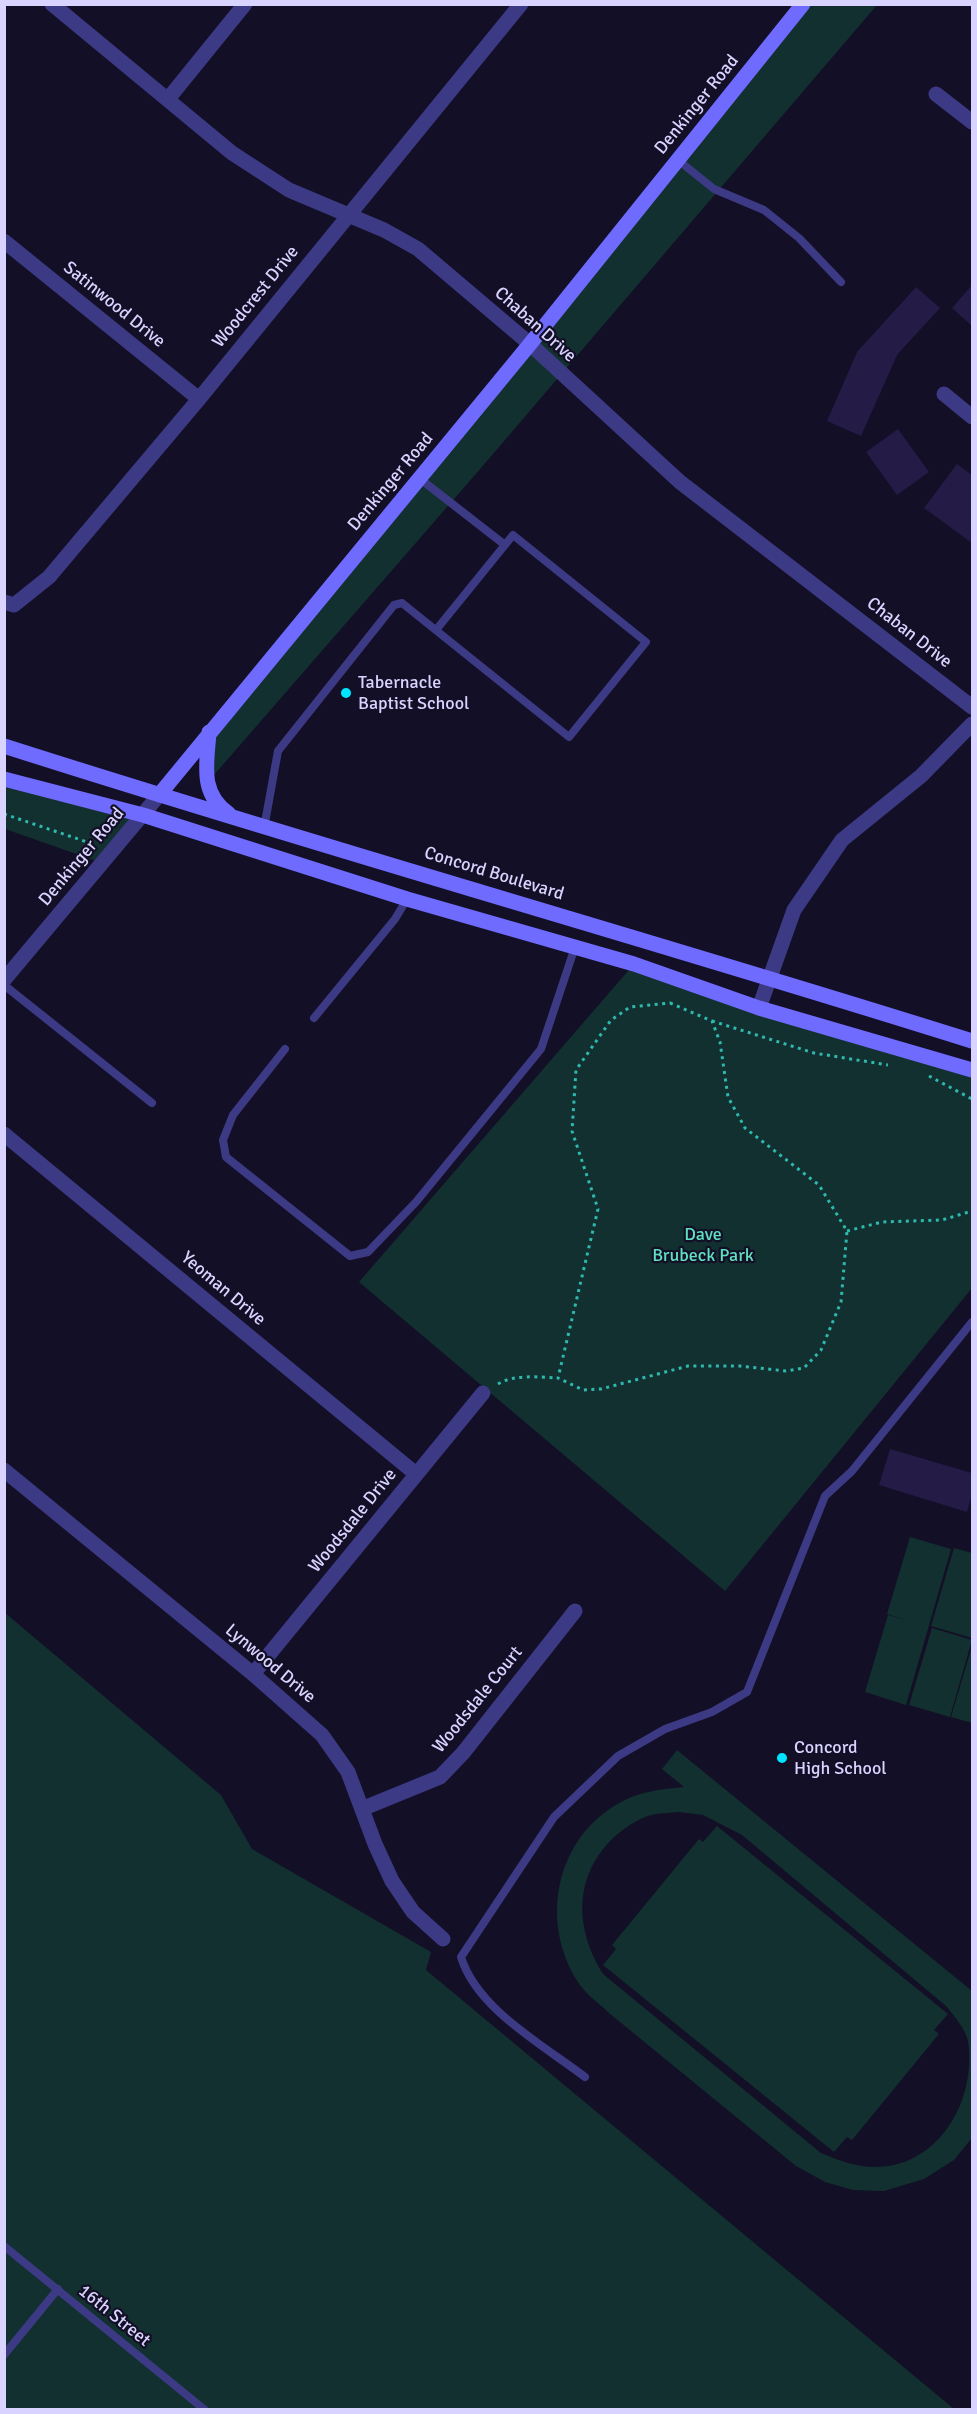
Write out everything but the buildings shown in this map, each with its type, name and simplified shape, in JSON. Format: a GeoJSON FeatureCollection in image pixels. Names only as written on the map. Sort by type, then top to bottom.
{"type":"FeatureCollection","features":[{"type":"Feature","properties":{"kind":"street","name":"Chaban Drive"},"geometry":{"type":"LineString","coordinates":[[52,4],[232,153],[289,190],[384,230],[418,249],[530,344],[680,482],[972,707]]}},
{"type":"Feature","properties":{"kind":"street"},"geometry":{"type":"LineString","coordinates":[[168,99],[245,4]]}},
{"type":"Feature","properties":{"kind":"street","name":"Woodcrest Drive"},"geometry":{"type":"LineString","coordinates":[[9,603],[49,578],[199,399],[521,4]]}},
{"type":"Feature","properties":{"kind":"street","name":"Denkinger Road"},"geometry":{"type":"LineString","coordinates":[[4,980],[143,815],[530,344],[803,4]]}},
{"type":"Feature","properties":{"kind":"street"},"geometry":{"type":"LineString","coordinates":[[936,94],[972,122]]}},
{"type":"Feature","properties":{"kind":"street","name":"Satinwood Drive"},"geometry":{"type":"LineString","coordinates":[[4,241],[199,399]]}},
{"type":"Feature","properties":{"kind":"street"},"geometry":{"type":"LineString","coordinates":[[944,394],[972,417]]}},
{"type":"Feature","properties":{"kind":"street"},"geometry":{"type":"LineString","coordinates":[[759,1008],[768,977],[794,910],[842,840],[921,777],[972,724]]}},
{"type":"Feature","properties":{"kind":"street"},"geometry":{"type":"LineString","coordinates":[[209,732],[207,783],[215,804],[238,820]]}},
{"type":"Feature","properties":{"kind":"street","name":"Concord Boulevard"},"geometry":{"type":"LineString","coordinates":[[4,746],[264,828],[768,977],[972,1041]]}},
{"type":"Feature","properties":{"kind":"street"},"geometry":{"type":"LineString","coordinates":[[4,779],[143,815],[407,899],[634,964],[759,1008],[972,1070]]}},
{"type":"Feature","properties":{"kind":"street","name":"Yeoman Drive"},"geometry":{"type":"LineString","coordinates":[[4,1134],[416,1474]]}},
{"type":"Feature","properties":{"kind":"street","name":"Woodsdale Drive"},"geometry":{"type":"LineString","coordinates":[[253,1674],[483,1393]]}},
{"type":"Feature","properties":{"kind":"street","name":"Lynwood Drive"},"geometry":{"type":"LineString","coordinates":[[4,1470],[253,1674],[322,1735],[348,1772],[364,1808],[375,1844],[392,1881],[413,1912],[443,1940]]}},
{"type":"Feature","properties":{"kind":"street","name":"Woodsdale Court"},"geometry":{"type":"LineString","coordinates":[[364,1808],[440,1777],[463,1753],[575,1611]]}},
{"type":"Feature","properties":{"kind":"lane"},"geometry":{"type":"LineString","coordinates":[[678,160],[714,189],[764,210],[807,246],[841,282]]}},
{"type":"Feature","properties":{"kind":"lane"},"geometry":{"type":"LineString","coordinates":[[419,478],[505,545]]}},
{"type":"Feature","properties":{"kind":"lane"},"geometry":{"type":"LineString","coordinates":[[264,828],[278,751],[394,605],[402,603],[569,737],[646,642],[513,535],[436,630]]}},
{"type":"Feature","properties":{"kind":"lane"},"geometry":{"type":"LineString","coordinates":[[314,1018],[395,919],[407,899]]}},
{"type":"Feature","properties":{"kind":"lane"},"geometry":{"type":"LineString","coordinates":[[285,1049],[233,1115],[223,1140],[226,1157],[350,1257],[368,1252],[416,1202],[541,1049],[575,947]]}},
{"type":"Feature","properties":{"kind":"lane"},"geometry":{"type":"LineString","coordinates":[[4,985],[152,1103]]}},
{"type":"Feature","properties":{"kind":"lane"},"geometry":{"type":"LineString","coordinates":[[585,2077],[485,2000],[466,1971],[461,1957],[554,1817],[618,1756],[665,1729],[712,1712],[747,1692],[825,1496],[852,1472],[972,1322]]}},
{"type":"Feature","properties":{"kind":"lane","name":"16th Street"},"geometry":{"type":"LineString","coordinates":[[4,2246],[205,2409]]}},
{"type":"Feature","properties":{"kind":"lane"},"geometry":{"type":"LineString","coordinates":[[4,2355],[57,2289]]}},
{"type":"Feature","properties":{"kind":"path"},"geometry":{"type":"LineString","coordinates":[[4,814],[112,851]]}},
{"type":"Feature","properties":{"kind":"path"},"geometry":{"type":"LineString","coordinates":[[558,1378],[598,1209],[572,1131],[576,1070],[611,1020],[630,1008],[670,1004],[712,1021],[814,1053],[898,1066]]}},
{"type":"Feature","properties":{"kind":"path"},"geometry":{"type":"LineString","coordinates":[[483,1393],[505,1380],[536,1377],[558,1378],[584,1390],[601,1389],[688,1366],[740,1366],[786,1371],[804,1368],[821,1350],[841,1302],[847,1232],[819,1185],[745,1128],[728,1097],[720,1042],[712,1021]]}},
{"type":"Feature","properties":{"kind":"path"},"geometry":{"type":"LineString","coordinates":[[919,1071],[972,1098]]}},
{"type":"Feature","properties":{"kind":"path"},"geometry":{"type":"LineString","coordinates":[[847,1232],[882,1222],[942,1220],[972,1210]]}},
{"type":"Feature","properties":{"kind":"green space"},"geometry":{"type":"Polygon","coordinates":[[[803,5],[877,5],[481,468],[207,783],[209,732],[803,5]]]}},
{"type":"Feature","properties":{"kind":"green space"},"geometry":{"type":"Polygon","coordinates":[[[4,779],[143,815],[102,863],[5,829],[4,779]]]}},
{"type":"Feature","properties":{"kind":"green space","name":"Dave Brubeck Park"},"geometry":{"type":"Polygon","coordinates":[[[634,964],[972,1070],[972,1288],[725,1591],[359,1282],[634,964]]]}},
{"type":"Feature","properties":{"kind":"green space"},"geometry":{"type":"Polygon","coordinates":[[[910,1537],[951,1549],[906,1705],[865,1692],[888,1615],[909,1621],[887,1614],[910,1537]]]}},
{"type":"Feature","properties":{"kind":"green space"},"geometry":{"type":"Polygon","coordinates":[[[954,1548],[972,1553],[972,1638],[931,1626],[954,1548]]]}},
{"type":"Feature","properties":{"kind":"green space"},"geometry":{"type":"Polygon","coordinates":[[[4,1612],[221,1795],[252,1849],[431,1952],[426,1970],[954,2409],[5,2409],[4,1612]]]}},
{"type":"Feature","properties":{"kind":"green space"},"geometry":{"type":"Polygon","coordinates":[[[932,1628],[972,1640],[950,1717],[909,1705],[932,1628]]]}},
{"type":"Feature","properties":{"kind":"green space"},"geometry":{"type":"Polygon","coordinates":[[[972,1646],[972,1723],[951,1717],[972,1646]]]}},
{"type":"Feature","properties":{"kind":"green space"},"geometry":{"type":"Polygon","coordinates":[[[677,1750],[972,1991],[972,2138],[954,2160],[924,2179],[884,2191],[853,2190],[825,2182],[796,2166],[609,2013],[580,1985],[567,1961],[559,1936],[557,1910],[560,1884],[568,1859],[581,1837],[599,1817],[621,1802],[644,1793],[684,1787],[662,1769],[677,1750]],[[679,1812],[651,1815],[621,1832],[599,1854],[590,1870],[582,1904],[587,1939],[603,1974],[821,2153],[841,2161],[868,2167],[898,2164],[918,2156],[935,2143],[949,2126],[959,2107],[966,2086],[969,2063],[968,2041],[962,2027],[946,2006],[742,1835],[703,1815],[679,1812]]]}},
{"type":"Feature","properties":{"kind":"green space"},"geometry":{"type":"Polygon","coordinates":[[[717,1826],[948,2014],[934,2030],[939,2034],[852,2140],[847,2137],[834,2152],[603,1965],[616,1949],[612,1945],[699,1839],[703,1842],[717,1826]]]}},
{"type":"Feature","properties":{"kind":"place","name":"Tabernacle Baptist School"},"geometry":{"type":"Point","coordinates":[346,693]}},
{"type":"Feature","properties":{"kind":"place","name":"Concord High School"},"geometry":{"type":"Point","coordinates":[782,1758]}}]}
